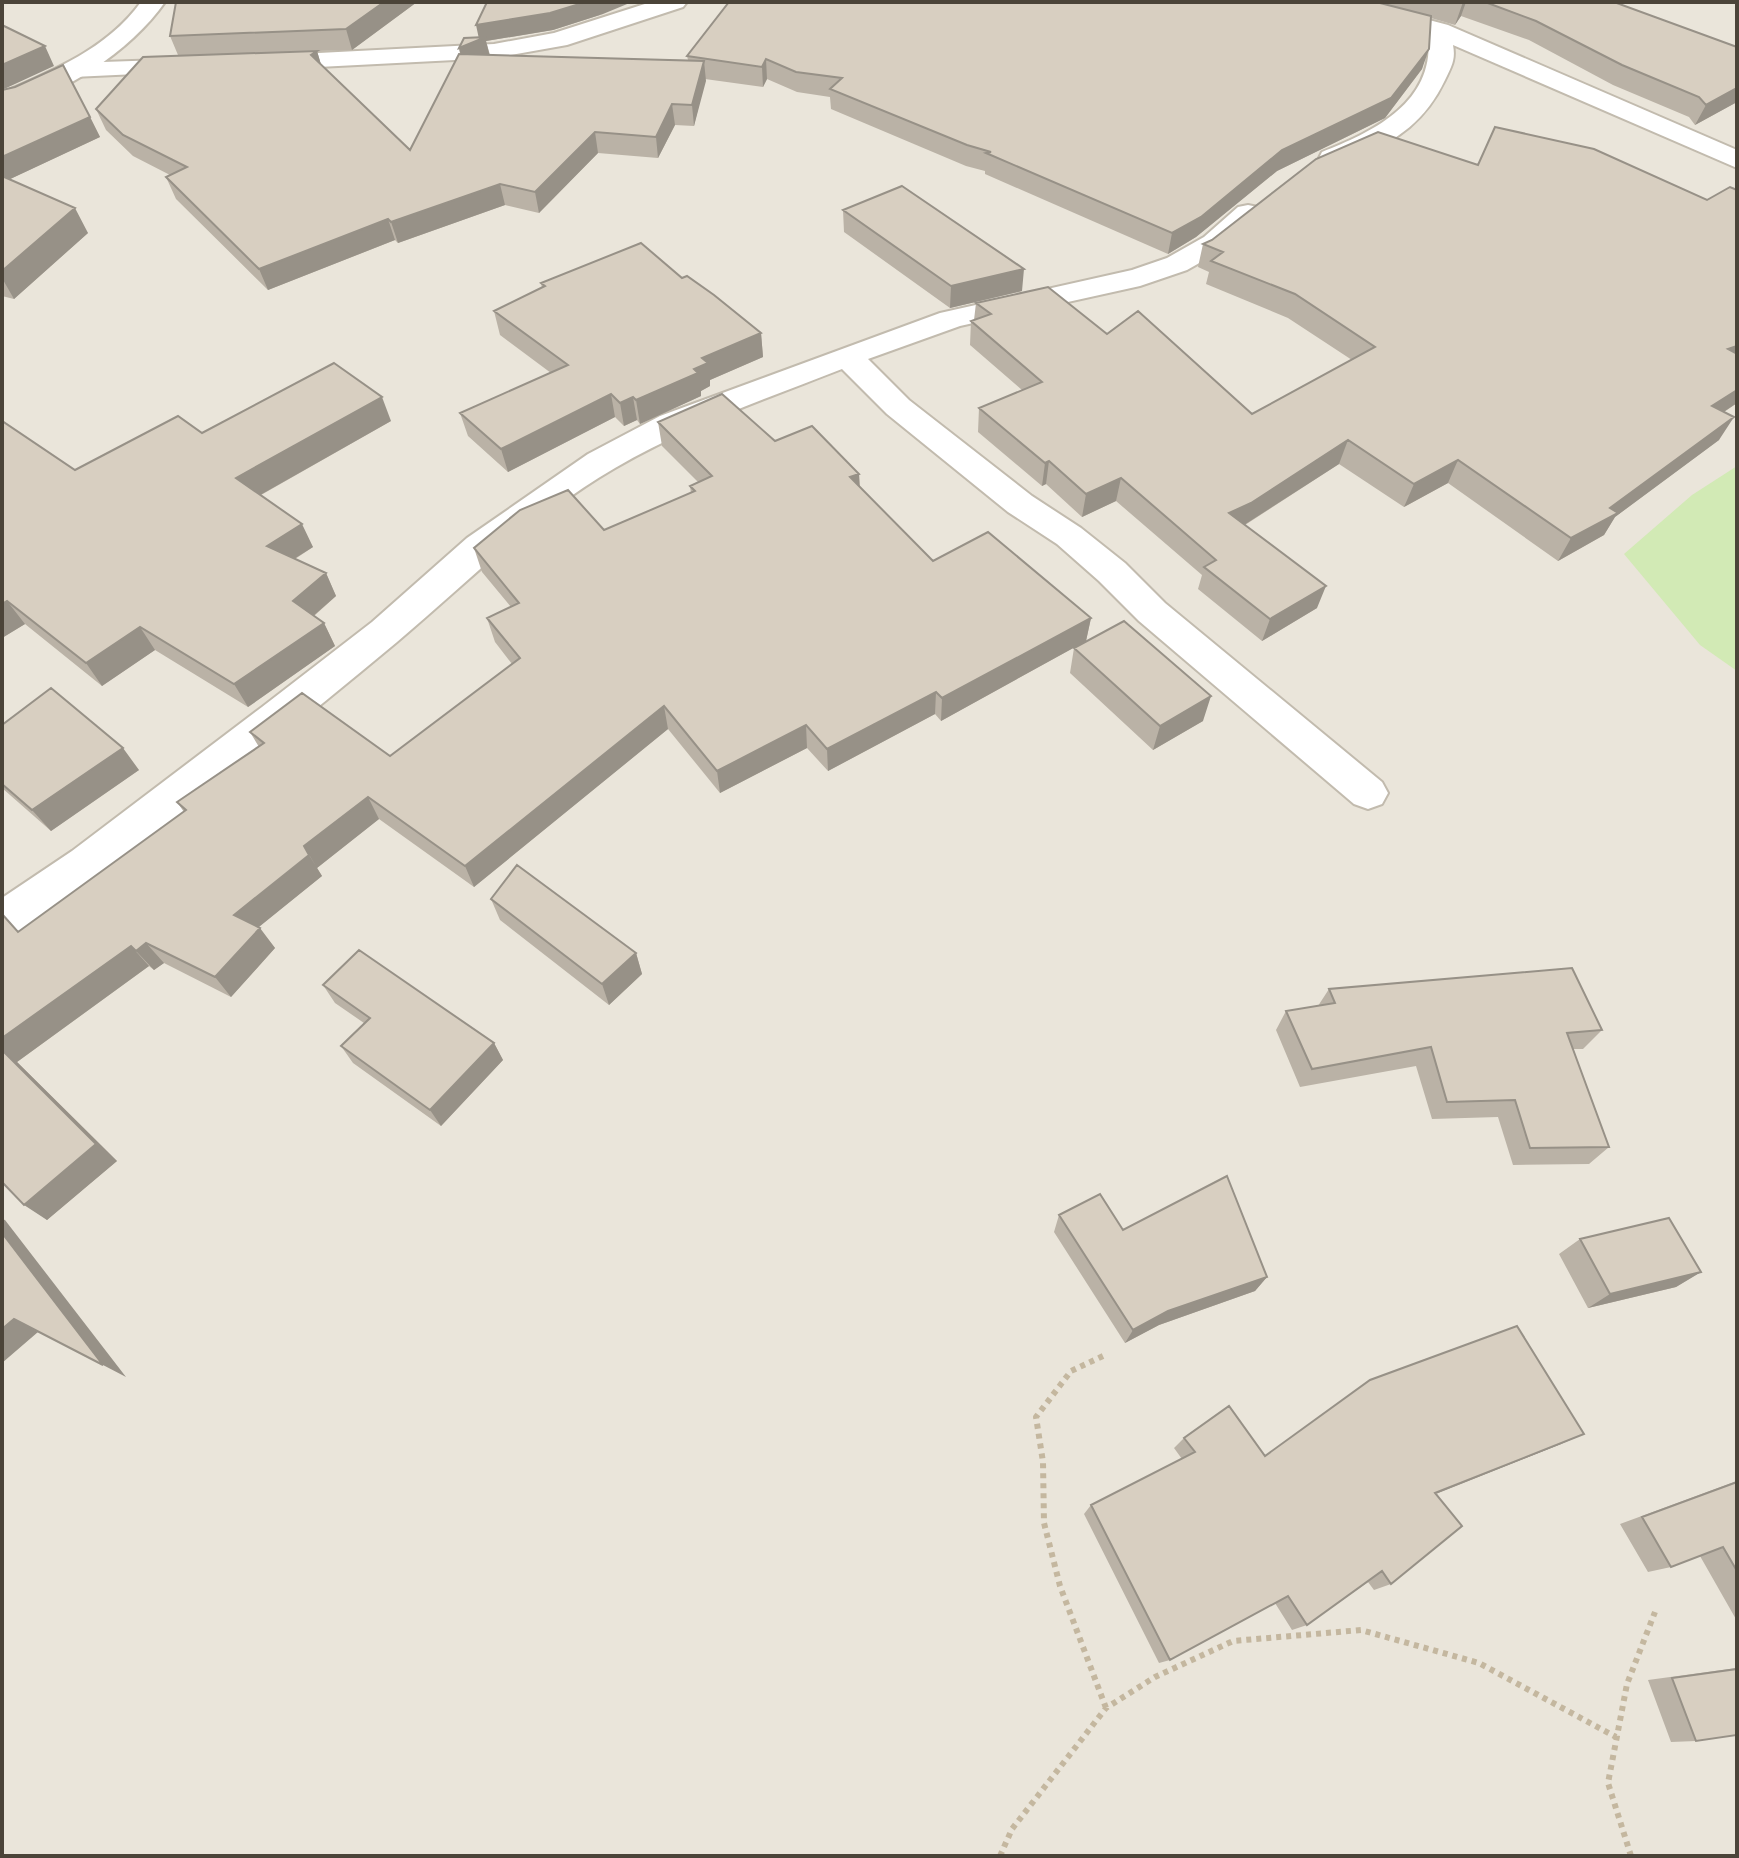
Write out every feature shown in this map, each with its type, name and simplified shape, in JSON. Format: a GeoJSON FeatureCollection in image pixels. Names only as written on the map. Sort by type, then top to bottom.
{"type":"FeatureCollection","features":[{"type":"Feature","properties":{"kind":"street"},"geometry":{"type":"LineString","coordinates":[[2,103],[73,70],[121,39],[141,21],[153,2]]}},
{"type":"Feature","properties":{"kind":"street"},"geometry":{"type":"LineString","coordinates":[[73,70],[409,58],[494,51],[558,40],[675,2]]}},
{"type":"Feature","properties":{"kind":"street"},"geometry":{"type":"LineString","coordinates":[[1334,2],[1439,30],[1737,160]]}},
{"type":"Feature","properties":{"kind":"street"},"geometry":{"type":"LineString","coordinates":[[2,921],[87,863],[385,631],[480,547],[600,462],[672,423],[951,319],[1140,277],[1177,264],[1214,243],[1286,183],[1378,139],[1403,121],[1422,101],[1434,82],[1443,58],[1439,30]]}},
{"type":"Feature","properties":{"kind":"street"},"geometry":{"type":"LineString","coordinates":[[847,356],[918,423],[1020,504],[1080,545],[1152,612],[1368,793]]}},
{"type":"Feature","properties":{"kind":"path"},"geometry":{"type":"LineString","coordinates":[[1103,1356],[1082,1361],[1060,1380],[1036,1417],[1043,1462],[1044,1523],[1060,1586],[1106,1708]]}},
{"type":"Feature","properties":{"kind":"path"},"geometry":{"type":"LineString","coordinates":[[1631,1856],[1608,1783],[1627,1684],[1655,1612]]}},
{"type":"Feature","properties":{"kind":"path"},"geometry":{"type":"LineString","coordinates":[[1000,1856],[1012,1829],[1106,1708],[1155,1677],[1233,1641],[1361,1630],[1479,1663],[1616,1737]]}},
{"type":"Feature","properties":{"kind":"shaded area"},"geometry":{"type":"Polygon","coordinates":[[[2,2],[1737,2],[1737,1856],[2,1856],[2,2]]]}},
{"type":"Feature","properties":{"kind":"green space"},"geometry":{"type":"Polygon","coordinates":[[[1737,466],[1737,671],[1700,645],[1624,554],[1692,495],[1737,466]]]}},
{"type":"Feature","properties":{"kind":"building"},"geometry":{"type":"Polygon","coordinates":[[[176,2],[384,2],[346,29],[170,36],[176,2]]]}},
{"type":"Feature","properties":{"kind":"building"},"geometry":{"type":"Polygon","coordinates":[[[487,2],[586,2],[550,13],[476,25],[487,2]]]}},
{"type":"Feature","properties":{"kind":"building"},"geometry":{"type":"Polygon","coordinates":[[[729,2],[1376,2],[1431,16],[1429,49],[1391,98],[1282,150],[1201,217],[1172,233],[986,153],[991,152],[830,89],[842,78],[796,72],[766,59],[762,67],[687,56],[729,2]]]}},
{"type":"Feature","properties":{"kind":"building"},"geometry":{"type":"Polygon","coordinates":[[[1485,2],[1614,2],[1737,47],[1737,88],[1706,105],[1699,97],[1622,65],[1536,21],[1485,2]]]}},
{"type":"Feature","properties":{"kind":"building"},"geometry":{"type":"Polygon","coordinates":[[[2,25],[45,46],[2,65],[2,25]]]}},
{"type":"Feature","properties":{"kind":"building"},"geometry":{"type":"Polygon","coordinates":[[[486,37],[459,48],[464,38],[486,37]]]}},
{"type":"Feature","properties":{"kind":"building"},"geometry":{"type":"Polygon","coordinates":[[[317,51],[311,55],[410,150],[459,54],[704,61],[692,105],[672,104],[656,137],[595,132],[535,192],[500,184],[391,222],[388,219],[259,269],[166,177],[187,167],[123,135],[96,109],[143,57],[317,51]]]}},
{"type":"Feature","properties":{"kind":"building"},"geometry":{"type":"Polygon","coordinates":[[[63,65],[90,117],[2,157],[2,90],[63,65]]]}},
{"type":"Feature","properties":{"kind":"building"},"geometry":{"type":"Polygon","coordinates":[[[1495,127],[1594,149],[1707,200],[1730,187],[1737,190],[1737,346],[1728,349],[1737,354],[1737,390],[1712,406],[1734,417],[1610,508],[1618,513],[1571,538],[1458,460],[1414,484],[1348,440],[1251,503],[1229,513],[1326,586],[1270,619],[1204,567],[1216,560],[1121,478],[1086,494],[1049,461],[1045,463],[979,408],[1042,382],[971,321],[991,314],[976,303],[1048,287],[1107,334],[1138,311],[1252,414],[1375,347],[1295,294],[1211,261],[1223,252],[1203,244],[1316,159],[1378,132],[1478,165],[1495,127]]]}},
{"type":"Feature","properties":{"kind":"building"},"geometry":{"type":"Polygon","coordinates":[[[2,176],[75,208],[2,271],[2,176]]]}},
{"type":"Feature","properties":{"kind":"building"},"geometry":{"type":"Polygon","coordinates":[[[902,186],[1024,269],[951,286],[843,210],[902,186]]]}},
{"type":"Feature","properties":{"kind":"building"},"geometry":{"type":"Polygon","coordinates":[[[641,243],[682,278],[687,276],[761,333],[702,358],[708,363],[694,369],[698,373],[636,400],[633,397],[620,403],[611,394],[501,449],[460,413],[568,365],[494,311],[545,286],[541,283],[641,243]]]}},
{"type":"Feature","properties":{"kind":"building"},"geometry":{"type":"Polygon","coordinates":[[[334,363],[382,397],[236,478],[302,524],[267,546],[326,573],[293,601],[324,623],[234,684],[140,627],[86,663],[7,601],[2,604],[2,421],[75,470],[178,416],[202,433],[334,363]]]}},
{"type":"Feature","properties":{"kind":"building"},"geometry":{"type":"Polygon","coordinates":[[[722,394],[775,441],[812,426],[859,474],[850,477],[933,561],[988,532],[1091,618],[942,698],[936,692],[827,749],[806,725],[717,771],[664,706],[465,866],[368,797],[304,846],[309,855],[234,915],[260,928],[215,977],[146,943],[136,951],[131,946],[2,1038],[2,914],[18,932],[186,810],[177,802],[264,743],[250,732],[302,693],[390,756],[520,658],[487,618],[519,603],[474,548],[520,510],[568,490],[604,530],[695,491],[690,486],[712,476],[658,422],[722,394]]]}},
{"type":"Feature","properties":{"kind":"building"},"geometry":{"type":"Polygon","coordinates":[[[1124,621],[1211,696],[1160,726],[1074,648],[1124,621]]]}},
{"type":"Feature","properties":{"kind":"building"},"geometry":{"type":"Polygon","coordinates":[[[51,688],[123,748],[32,810],[2,784],[2,725],[51,688]]]}},
{"type":"Feature","properties":{"kind":"building"},"geometry":{"type":"Polygon","coordinates":[[[517,865],[636,953],[602,984],[491,899],[517,865]]]}},
{"type":"Feature","properties":{"kind":"building"},"geometry":{"type":"Polygon","coordinates":[[[359,950],[494,1043],[430,1110],[341,1046],[370,1018],[323,985],[359,950]]]}},
{"type":"Feature","properties":{"kind":"building"},"geometry":{"type":"Polygon","coordinates":[[[1572,968],[1602,1030],[1567,1033],[1609,1147],[1530,1148],[1515,1100],[1447,1102],[1431,1047],[1312,1069],[1286,1011],[1335,1003],[1329,989],[1572,968]]]}},
{"type":"Feature","properties":{"kind":"building"},"geometry":{"type":"Polygon","coordinates":[[[2,1050],[96,1144],[24,1205],[2,1182],[2,1050]]]}},
{"type":"Feature","properties":{"kind":"building"},"geometry":{"type":"Polygon","coordinates":[[[1227,1176],[1267,1277],[1168,1311],[1133,1330],[1059,1215],[1100,1194],[1123,1230],[1227,1176]]]}},
{"type":"Feature","properties":{"kind":"building"},"geometry":{"type":"Polygon","coordinates":[[[1669,1218],[1701,1272],[1610,1294],[1580,1239],[1669,1218]]]}},
{"type":"Feature","properties":{"kind":"building"},"geometry":{"type":"Polygon","coordinates":[[[2,1233],[103,1365],[14,1319],[2,1329],[2,1233]]]}},
{"type":"Feature","properties":{"kind":"building"},"geometry":{"type":"Polygon","coordinates":[[[1517,1326],[1584,1434],[1435,1493],[1462,1526],[1391,1584],[1382,1571],[1307,1625],[1288,1596],[1170,1660],[1091,1505],[1195,1452],[1184,1438],[1229,1406],[1265,1456],[1370,1380],[1517,1326]]]}},
{"type":"Feature","properties":{"kind":"building"},"geometry":{"type":"Polygon","coordinates":[[[1737,1482],[1737,1571],[1723,1547],[1671,1567],[1642,1517],[1737,1482]]]}},
{"type":"Feature","properties":{"kind":"building"},"geometry":{"type":"Polygon","coordinates":[[[1737,1669],[1737,1735],[1696,1741],[1672,1678],[1737,1669]]]}}]}
